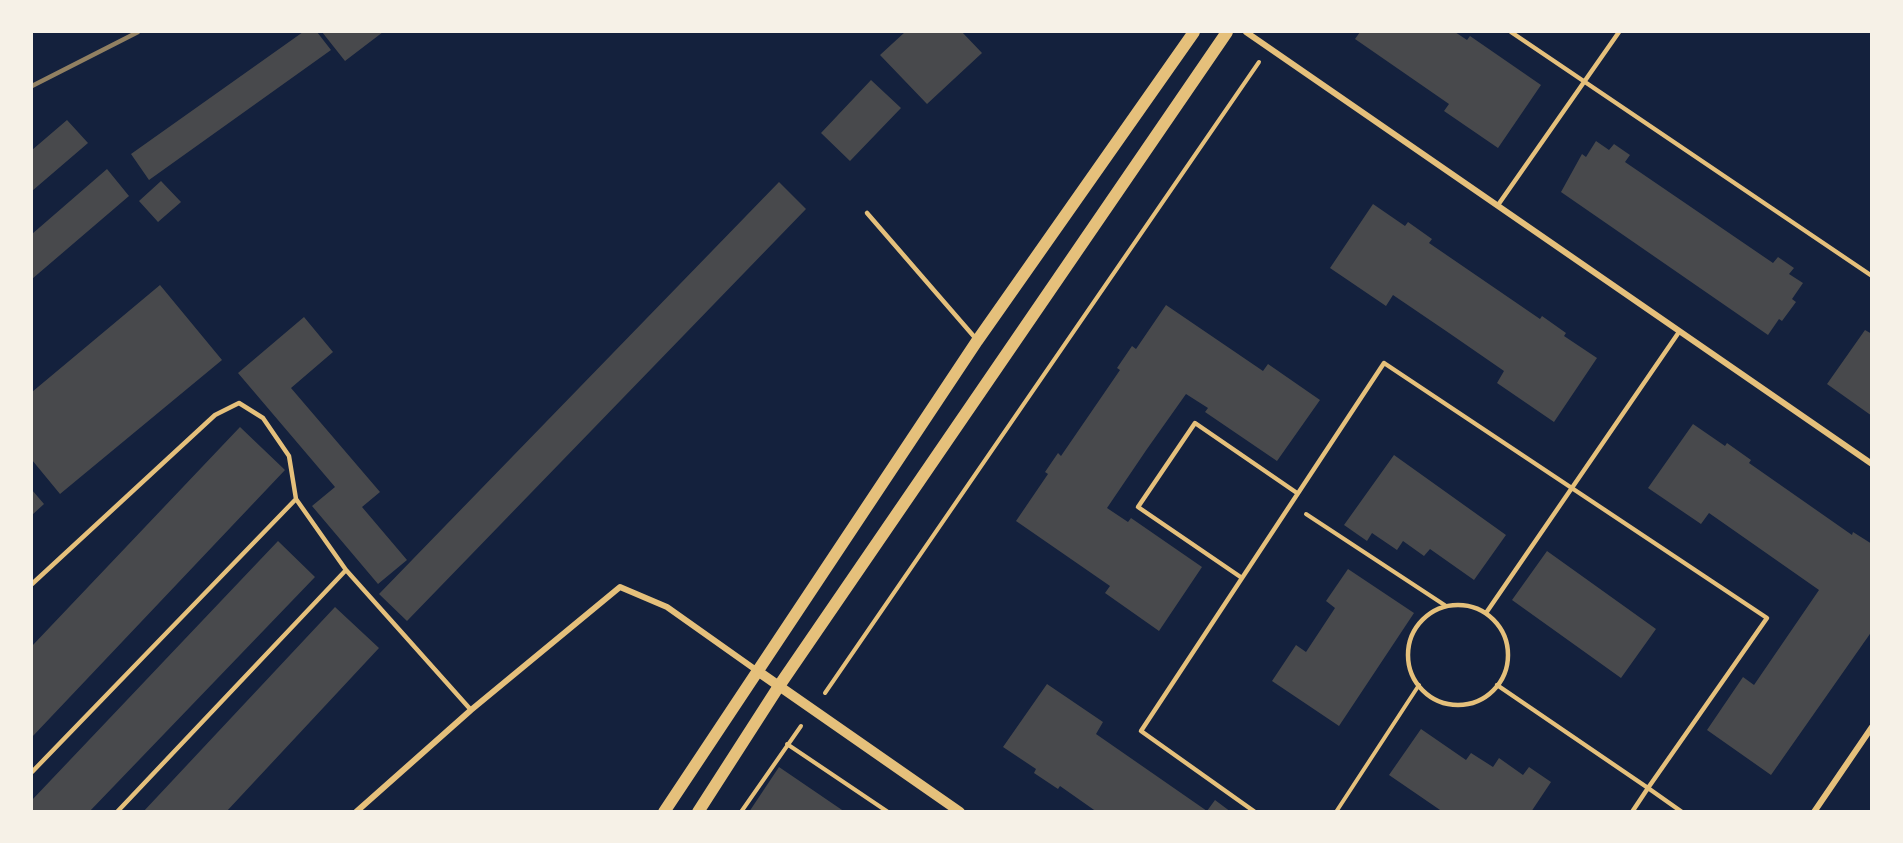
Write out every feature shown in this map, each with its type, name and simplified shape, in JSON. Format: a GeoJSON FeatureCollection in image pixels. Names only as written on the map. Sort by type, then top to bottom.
{"type":"FeatureCollection","features":[{"type":"Feature","properties":{"kind":"main road"},"geometry":{"type":"LineString","coordinates":[[664,812],[756,670],[977,341],[1194,32]]}},
{"type":"Feature","properties":{"kind":"main road"},"geometry":{"type":"LineString","coordinates":[[698,812],[779,687],[1227,32]]}},
{"type":"Feature","properties":{"kind":"street"},"geometry":{"type":"LineString","coordinates":[[1246,32],[1872,464]]}},
{"type":"Feature","properties":{"kind":"street"},"geometry":{"type":"LineString","coordinates":[[356,812],[471,710],[620,587],[667,608],[960,812]]}},
{"type":"Feature","properties":{"kind":"street"},"geometry":{"type":"LineString","coordinates":[[1814,812],[1872,727]]}},
{"type":"Feature","properties":{"kind":"lane"},"geometry":{"type":"LineString","coordinates":[[1511,32],[1872,276]]}},
{"type":"Feature","properties":{"kind":"lane"},"geometry":{"type":"LineString","coordinates":[[1498,205],[1619,32]]}},
{"type":"Feature","properties":{"kind":"lane"},"geometry":{"type":"LineString","coordinates":[[867,213],[977,341]]}},
{"type":"Feature","properties":{"kind":"lane"},"geometry":{"type":"LineString","coordinates":[[1485,613],[1678,332]]}},
{"type":"Feature","properties":{"kind":"lane"},"geometry":{"type":"LineString","coordinates":[[1255,812],[1141,731],[1384,363],[1767,618],[1632,812]]}},
{"type":"Feature","properties":{"kind":"lane"},"geometry":{"type":"LineString","coordinates":[[32,584],[214,415],[239,403],[263,418],[289,456],[296,499],[346,570],[471,710]]}},
{"type":"Feature","properties":{"kind":"lane"},"geometry":{"type":"LineString","coordinates":[[1242,578],[1138,507],[1195,423],[1298,493]]}},
{"type":"Feature","properties":{"kind":"lane"},"geometry":{"type":"LineString","coordinates":[[32,771],[296,499]]}},
{"type":"Feature","properties":{"kind":"lane"},"geometry":{"type":"LineString","coordinates":[[117,812],[346,570]]}},
{"type":"Feature","properties":{"kind":"lane"},"geometry":{"type":"LineString","coordinates":[[1463,605],[1485,613],[1502,631],[1507,646],[1508,663],[1497,685],[1479,700],[1463,704],[1439,700],[1419,685],[1411,671],[1408,655],[1411,638],[1419,623],[1432,612],[1446,606],[1463,605]]}},
{"type":"Feature","properties":{"kind":"lane"},"geometry":{"type":"LineString","coordinates":[[1497,685],[1682,812]]}},
{"type":"Feature","properties":{"kind":"path"},"geometry":{"type":"LineString","coordinates":[[741,812],[1269,48]]}},
{"type":"Feature","properties":{"kind":"path"},"geometry":{"type":"LineString","coordinates":[[1290,504],[1446,606]]}},
{"type":"Feature","properties":{"kind":"path"},"geometry":{"type":"LineString","coordinates":[[1336,812],[1419,685]]}},
{"type":"Feature","properties":{"kind":"path"},"geometry":{"type":"LineString","coordinates":[[787,744],[888,812]]}},
{"type":"Feature","properties":{"kind":"building"},"geometry":{"type":"Polygon","coordinates":[[[303,32],[317,32],[331,50],[149,180],[131,154],[303,32]]]}},
{"type":"Feature","properties":{"kind":"building"},"geometry":{"type":"Polygon","coordinates":[[[322,32],[383,32],[345,61],[322,32]]]}},
{"type":"Feature","properties":{"kind":"building"},"geometry":{"type":"Polygon","coordinates":[[[905,32],[962,32],[982,53],[927,104],[880,55],[905,32]]]}},
{"type":"Feature","properties":{"kind":"building"},"geometry":{"type":"Polygon","coordinates":[[[1360,32],[1455,32],[1467,40],[1470,36],[1541,85],[1498,148],[1444,111],[1449,104],[1355,39],[1360,32]]]}},
{"type":"Feature","properties":{"kind":"building"},"geometry":{"type":"Polygon","coordinates":[[[871,80],[901,108],[850,161],[821,133],[871,80]]]}},
{"type":"Feature","properties":{"kind":"building"},"geometry":{"type":"Polygon","coordinates":[[[67,120],[88,143],[32,191],[32,150],[67,120]]]}},
{"type":"Feature","properties":{"kind":"building"},"geometry":{"type":"Polygon","coordinates":[[[1596,141],[1609,150],[1614,144],[1630,155],[1625,162],[1773,263],[1778,257],[1794,268],[1789,274],[1803,283],[1792,299],[1796,302],[1782,321],[1779,319],[1768,335],[1561,192],[1582,154],[1586,157],[1596,141]]]}},
{"type":"Feature","properties":{"kind":"building"},"geometry":{"type":"Polygon","coordinates":[[[107,169],[129,196],[32,279],[32,234],[107,169]]]}},
{"type":"Feature","properties":{"kind":"building"},"geometry":{"type":"Polygon","coordinates":[[[161,181],[181,202],[158,222],[139,201],[161,181]]]}},
{"type":"Feature","properties":{"kind":"building"},"geometry":{"type":"Polygon","coordinates":[[[779,182],[806,209],[407,621],[379,594],[779,182]]]}},
{"type":"Feature","properties":{"kind":"building"},"geometry":{"type":"Polygon","coordinates":[[[1373,204],[1405,226],[1408,222],[1432,239],[1429,243],[1540,319],[1542,316],[1566,333],[1564,336],[1597,358],[1554,422],[1497,383],[1504,371],[1449,333],[1393,295],[1386,306],[1330,268],[1373,204]]]}},
{"type":"Feature","properties":{"kind":"building"},"geometry":{"type":"Polygon","coordinates":[[[160,285],[222,360],[60,494],[32,460],[32,392],[160,285]]]}},
{"type":"Feature","properties":{"kind":"building"},"geometry":{"type":"Polygon","coordinates":[[[1166,305],[1263,371],[1268,364],[1320,400],[1277,461],[1205,412],[1208,408],[1186,394],[1147,449],[1107,508],[1128,522],[1131,518],[1202,567],[1159,631],[1105,593],[1110,586],[1016,521],[1048,474],[1045,472],[1058,453],[1061,456],[1120,370],[1117,368],[1132,346],[1136,349],[1166,305]]]}},
{"type":"Feature","properties":{"kind":"building"},"geometry":{"type":"Polygon","coordinates":[[[304,317],[333,352],[291,388],[380,492],[362,507],[407,560],[378,584],[312,506],[335,487],[238,373],[304,317]]]}},
{"type":"Feature","properties":{"kind":"building"},"geometry":{"type":"Polygon","coordinates":[[[1865,330],[1872,334],[1872,416],[1827,384],[1865,330]]]}},
{"type":"Feature","properties":{"kind":"building"},"geometry":{"type":"Polygon","coordinates":[[[1693,424],[1725,446],[1727,443],[1751,460],[1749,463],[1852,535],[1853,532],[1872,544],[1872,631],[1771,775],[1707,730],[1743,677],[1754,685],[1819,590],[1709,513],[1701,524],[1648,488],[1693,424]]]}},
{"type":"Feature","properties":{"kind":"building"},"geometry":{"type":"Polygon","coordinates":[[[240,427],[285,470],[32,737],[32,646],[240,427]]]}},
{"type":"Feature","properties":{"kind":"building"},"geometry":{"type":"Polygon","coordinates":[[[1394,455],[1506,535],[1474,580],[1430,549],[1424,556],[1403,541],[1397,550],[1372,533],[1367,541],[1344,525],[1394,455]]]}},
{"type":"Feature","properties":{"kind":"building"},"geometry":{"type":"Polygon","coordinates":[[[32,490],[44,504],[32,515],[32,490]]]}},
{"type":"Feature","properties":{"kind":"building"},"geometry":{"type":"Polygon","coordinates":[[[278,541],[315,577],[89,812],[32,812],[32,800],[278,541]]]}},
{"type":"Feature","properties":{"kind":"building"},"geometry":{"type":"Polygon","coordinates":[[[1547,551],[1656,629],[1621,678],[1512,600],[1547,551]]]}},
{"type":"Feature","properties":{"kind":"building"},"geometry":{"type":"Polygon","coordinates":[[[1348,569],[1414,613],[1339,726],[1272,681],[1296,645],[1306,652],[1335,608],[1326,601],[1348,569]]]}},
{"type":"Feature","properties":{"kind":"building"},"geometry":{"type":"Polygon","coordinates":[[[335,607],[379,648],[226,812],[143,812],[335,607]]]}},
{"type":"Feature","properties":{"kind":"building"},"geometry":{"type":"Polygon","coordinates":[[[1047,684],[1103,722],[1096,734],[1207,811],[1215,800],[1231,812],[1097,812],[1060,786],[1058,789],[1034,773],[1036,769],[1003,747],[1047,684]]]}},
{"type":"Feature","properties":{"kind":"building"},"geometry":{"type":"Polygon","coordinates":[[[1421,729],[1466,760],[1471,753],[1493,767],[1499,758],[1523,775],[1529,767],[1551,782],[1531,812],[1443,812],[1389,775],[1421,729]]]}},
{"type":"Feature","properties":{"kind":"building"},"geometry":{"type":"Polygon","coordinates":[[[779,767],[845,812],[749,812],[779,767]]]}},
{"type":"Feature","properties":{"kind":"railway"},"geometry":{"type":"LineString","coordinates":[[32,86],[138,32]]}}]}
